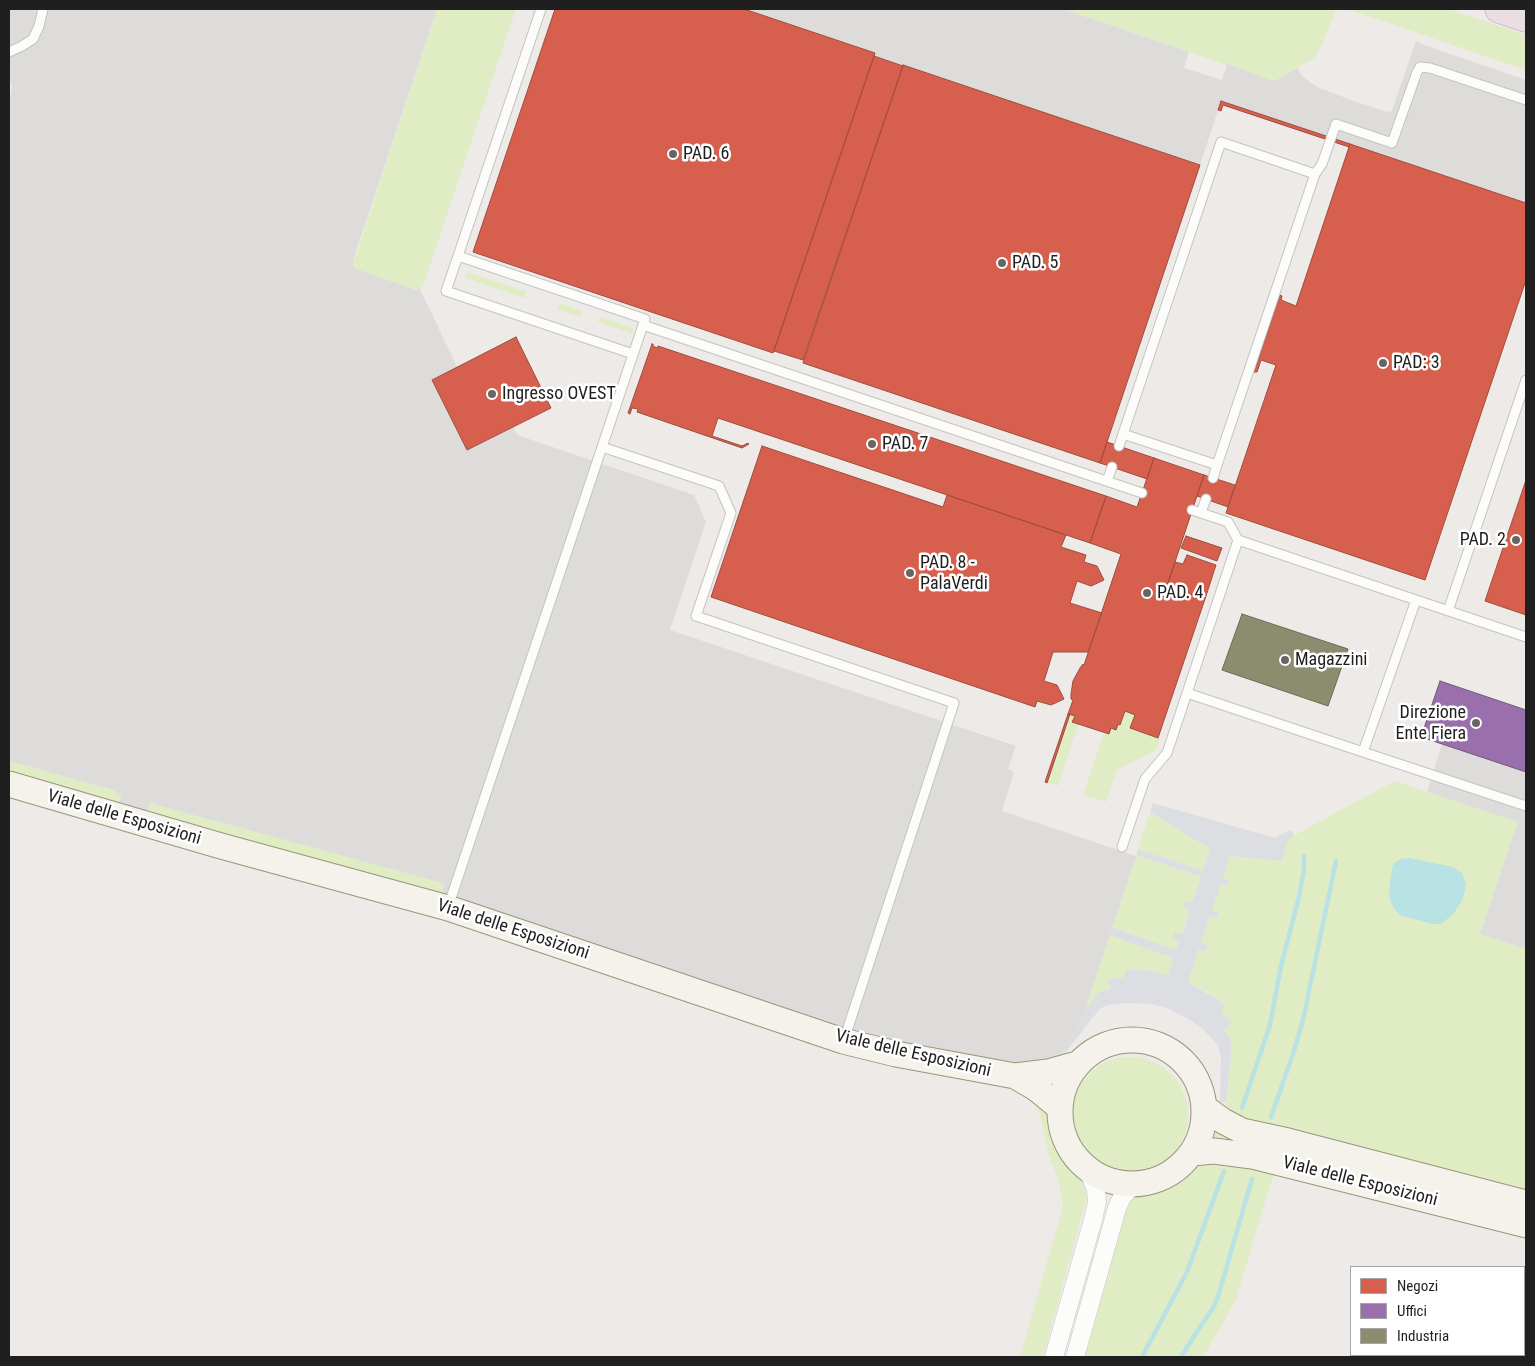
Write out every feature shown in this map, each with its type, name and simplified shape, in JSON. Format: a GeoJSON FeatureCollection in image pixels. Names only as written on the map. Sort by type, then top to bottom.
{"type":"FeatureCollection","features":[{"type":"Feature","properties":{"kind":"highway"},"geometry":{"type":"LineString","coordinates":[[1499,9],[1526,18]]}},
{"type":"Feature","properties":{"kind":"street","name":"Viale delle Esposizioni"},"geometry":{"type":"LineString","coordinates":[[9,784],[221,846],[448,908],[843,1041],[896,1054],[1015,1076],[1048,1072],[1077,1064]]}},
{"type":"Feature","properties":{"kind":"street","name":"Viale delle Esposizioni"},"geometry":{"type":"LineString","coordinates":[[1131,1040],[1164,1047],[1185,1063],[1201,1090],[1204,1107],[1203,1127],[1197,1144],[1178,1169],[1160,1180],[1147,1184],[1133,1185],[1108,1181],[1088,1170],[1071,1152],[1061,1130],[1059,1107],[1062,1091],[1068,1077],[1077,1064],[1093,1051],[1111,1043],[1131,1040]]}},
{"type":"Feature","properties":{"kind":"street","name":"Viale delle Esposizioni"},"geometry":{"type":"LineString","coordinates":[[1015,1076],[1037,1088],[1059,1107]]}},
{"type":"Feature","properties":{"kind":"street","name":"Viale delle Esposizioni"},"geometry":{"type":"LineString","coordinates":[[1204,1107],[1223,1121],[1242,1131],[1288,1141],[1526,1203]]}},
{"type":"Feature","properties":{"kind":"street","name":"Viale delle Esposizioni"},"geometry":{"type":"LineString","coordinates":[[1192,1153],[1214,1150],[1252,1156],[1526,1225]]}},
{"type":"Feature","properties":{"kind":"street"},"geometry":{"type":"LineString","coordinates":[[1054,1357],[1094,1216],[1096,1190],[1088,1170]]}},
{"type":"Feature","properties":{"kind":"street"},"geometry":{"type":"LineString","coordinates":[[1075,1357],[1117,1208],[1122,1198],[1133,1185]]}},
{"type":"Feature","properties":{"kind":"lane"},"geometry":{"type":"LineString","coordinates":[[9,52],[33,38],[39,26],[42,9]]}},
{"type":"Feature","properties":{"kind":"lane"},"geometry":{"type":"LineString","coordinates":[[541,9],[446,291],[633,354]]}},
{"type":"Feature","properties":{"kind":"lane"},"geometry":{"type":"LineString","coordinates":[[1213,478],[1315,174],[1322,164],[1336,124],[1392,143],[1420,67],[1430,68],[1526,100]]}},
{"type":"Feature","properties":{"kind":"lane"},"geometry":{"type":"LineString","coordinates":[[1119,446],[1221,142],[1315,174]]}},
{"type":"Feature","properties":{"kind":"lane"},"geometry":{"type":"LineString","coordinates":[[448,908],[645,319],[458,256]]}},
{"type":"Feature","properties":{"kind":"lane"},"geometry":{"type":"LineString","coordinates":[[643,325],[1142,493]]}},
{"type":"Feature","properties":{"kind":"lane"},"geometry":{"type":"LineString","coordinates":[[1448,611],[1526,380]]}},
{"type":"Feature","properties":{"kind":"lane"},"geometry":{"type":"LineString","coordinates":[[1123,434],[1217,465]]}},
{"type":"Feature","properties":{"kind":"lane"},"geometry":{"type":"LineString","coordinates":[[602,447],[719,486],[731,513],[696,616],[954,704],[843,1041]]}},
{"type":"Feature","properties":{"kind":"lane"},"geometry":{"type":"LineString","coordinates":[[1107,481],[1112,467]]}},
{"type":"Feature","properties":{"kind":"lane"},"geometry":{"type":"LineString","coordinates":[[1206,499],[1197,511],[1228,522],[1238,540],[1526,637]]}},
{"type":"Feature","properties":{"kind":"lane"},"geometry":{"type":"LineString","coordinates":[[1122,847],[1144,780],[1167,753],[1238,540]]}},
{"type":"Feature","properties":{"kind":"lane"},"geometry":{"type":"LineString","coordinates":[[1363,752],[1416,600]]}},
{"type":"Feature","properties":{"kind":"lane"},"geometry":{"type":"LineString","coordinates":[[1187,693],[1526,806]]}},
{"type":"Feature","properties":{"kind":"green space"},"geometry":{"type":"Polygon","coordinates":[[[437,9],[516,9],[423,286],[415,290],[356,270],[353,266],[437,9]]]}},
{"type":"Feature","properties":{"kind":"green space"},"geometry":{"type":"Polygon","coordinates":[[[1063,9],[1336,9],[1322,44],[1314,58],[1274,81],[1063,9]]]}},
{"type":"Feature","properties":{"kind":"green space"},"geometry":{"type":"Polygon","coordinates":[[[1347,9],[1448,9],[1526,35],[1526,70],[1347,9]]]}},
{"type":"Feature","properties":{"kind":"green space"},"geometry":{"type":"Polygon","coordinates":[[[467,272],[526,292],[524,298],[465,278],[467,272]]]}},
{"type":"Feature","properties":{"kind":"green space"},"geometry":{"type":"Polygon","coordinates":[[[559,303],[583,311],[581,317],[557,309],[559,303]]]}},
{"type":"Feature","properties":{"kind":"green space"},"geometry":{"type":"Polygon","coordinates":[[[600,317],[633,328],[632,334],[598,322],[600,317]]]}},
{"type":"Feature","properties":{"kind":"green space"},"geometry":{"type":"Polygon","coordinates":[[[1125,711],[1135,715],[1130,728],[1160,739],[1156,750],[1117,770],[1106,802],[1083,795],[1104,733],[1109,734],[1111,728],[1119,725],[1125,711]]]}},
{"type":"Feature","properties":{"kind":"green space"},"geometry":{"type":"Polygon","coordinates":[[[1070,714],[1075,716],[1073,722],[1078,724],[1058,786],[1047,782],[1070,714]]]}},
{"type":"Feature","properties":{"kind":"green space"},"geometry":{"type":"Polygon","coordinates":[[[9,761],[113,790],[121,796],[120,802],[117,803],[9,772],[9,761]]]}},
{"type":"Feature","properties":{"kind":"green space"},"geometry":{"type":"Polygon","coordinates":[[[1394,781],[1519,822],[1480,934],[1526,949],[1526,1189],[1242,1118],[1235,1115],[1226,1106],[1232,1047],[1228,1034],[1224,1030],[1220,1010],[1225,1006],[1206,991],[1188,982],[1199,949],[1206,951],[1208,945],[1201,942],[1210,916],[1217,918],[1218,913],[1212,910],[1221,884],[1227,886],[1229,881],[1223,878],[1230,856],[1282,861],[1287,842],[1291,837],[1394,781]]]}},
{"type":"Feature","properties":{"kind":"green space"},"geometry":{"type":"Polygon","coordinates":[[[150,803],[428,878],[443,883],[442,893],[147,812],[150,803]]]}},
{"type":"Feature","properties":{"kind":"green space"},"geometry":{"type":"Polygon","coordinates":[[[1150,812],[1210,849],[1203,871],[1138,849],[1150,812]]]}},
{"type":"Feature","properties":{"kind":"green space"},"geometry":{"type":"Polygon","coordinates":[[[1136,855],[1201,877],[1192,903],[1186,901],[1190,910],[1181,935],[1175,933],[1179,941],[1176,950],[1112,927],[1136,855]]]}},
{"type":"Feature","properties":{"kind":"green space"},"geometry":{"type":"Polygon","coordinates":[[[1109,935],[1173,958],[1168,975],[1147,970],[1125,970],[1125,977],[1109,979],[1110,990],[1099,992],[1088,1007],[1085,1006],[1109,935]]]}},
{"type":"Feature","properties":{"kind":"green space"},"geometry":{"type":"Polygon","coordinates":[[[1130,1057],[1152,1062],[1171,1074],[1183,1093],[1188,1115],[1183,1137],[1171,1156],[1152,1168],[1130,1173],[1108,1168],[1089,1156],[1077,1137],[1072,1115],[1077,1093],[1089,1074],[1108,1062],[1130,1057]]]}},
{"type":"Feature","properties":{"kind":"green space"},"geometry":{"type":"Polygon","coordinates":[[[1034,1103],[1051,1109],[1058,1145],[1080,1176],[1087,1196],[1043,1357],[1020,1357],[1063,1206],[1059,1181],[1048,1152],[1040,1115],[1034,1103]]]}},
{"type":"Feature","properties":{"kind":"green space"},"geometry":{"type":"Polygon","coordinates":[[[1206,1117],[1234,1140],[1202,1138],[1206,1117]]]}},
{"type":"Feature","properties":{"kind":"green space"},"geometry":{"type":"Polygon","coordinates":[[[1208,1162],[1274,1172],[1235,1302],[1203,1357],[1084,1357],[1127,1207],[1131,1201],[1144,1192],[1170,1184],[1208,1162]]]}},
{"type":"Feature","properties":{"kind":"shaded area"},"geometry":{"type":"Polygon","coordinates":[[[9,9],[437,9],[356,251],[353,263],[354,268],[415,290],[420,289],[457,367],[432,380],[467,450],[513,427],[517,435],[694,495],[706,522],[670,630],[1016,746],[1008,769],[1014,772],[1002,811],[1136,856],[1086,1006],[1088,1007],[1067,1045],[1056,1059],[1037,1066],[1008,1061],[1007,1064],[866,1036],[440,894],[444,886],[443,883],[150,803],[147,812],[117,803],[120,802],[121,796],[113,790],[9,761],[9,104],[12,87],[9,77],[9,9]]]}},
{"type":"Feature","properties":{"kind":"shaded area"},"geometry":{"type":"Polygon","coordinates":[[[744,9],[1063,9],[1189,52],[1184,68],[1222,80],[1227,64],[1274,81],[1298,68],[1302,76],[1317,87],[1391,113],[1416,41],[1526,80],[1526,203],[1221,101],[1200,165],[874,56],[874,53],[744,9]]]}},
{"type":"Feature","properties":{"kind":"shaded area"},"geometry":{"type":"Polygon","coordinates":[[[1442,744],[1526,772],[1526,949],[1480,934],[1518,822],[1427,792],[1442,744]]]}},
{"type":"Feature","properties":{"kind":"shaded area"},"geometry":{"type":"Polygon","coordinates":[[[1153,803],[1275,838],[1291,830],[1294,835],[1287,842],[1282,861],[1230,856],[1223,878],[1229,881],[1228,886],[1221,884],[1212,910],[1219,913],[1217,918],[1210,916],[1201,942],[1208,945],[1206,951],[1199,949],[1188,982],[1220,1001],[1225,1006],[1221,1011],[1232,1022],[1224,1030],[1230,1037],[1232,1047],[1226,1102],[1220,1102],[1221,1057],[1218,1045],[1203,1029],[1190,1020],[1167,1008],[1151,1004],[1125,1003],[1107,1005],[1101,1008],[1060,1060],[1047,1068],[1038,1069],[1007,1064],[1008,1061],[1040,1067],[1056,1059],[1064,1049],[1093,998],[1099,992],[1110,989],[1108,979],[1125,977],[1125,970],[1147,970],[1168,975],[1173,958],[1109,935],[1112,927],[1176,950],[1179,941],[1172,939],[1175,932],[1182,935],[1190,910],[1183,907],[1185,901],[1192,903],[1201,877],[1136,855],[1138,849],[1203,871],[1210,849],[1150,812],[1153,803]]]}},
{"type":"Feature","properties":{"kind":"water"},"geometry":{"type":"Polygon","coordinates":[[[1409,858],[1453,867],[1462,873],[1466,884],[1463,899],[1454,913],[1441,924],[1433,924],[1402,916],[1395,910],[1390,900],[1389,889],[1393,864],[1400,859],[1409,858]]]}},
{"type":"Feature","properties":{"kind":"building: Negozi","name":"PAD. 6"},"geometry":{"type":"Polygon","coordinates":[[[555,9],[744,9],[875,53],[773,353],[473,252],[555,9]]]}},
{"type":"Feature","properties":{"kind":"building: Negozi"},"geometry":{"type":"Polygon","coordinates":[[[874,56],[903,66],[803,360],[774,351],[874,56]]]}},
{"type":"Feature","properties":{"kind":"building: Negozi","name":"PAD. 5"},"geometry":{"type":"Polygon","coordinates":[[[903,65],[1200,165],[1100,463],[803,363],[903,65]]]}},
{"type":"Feature","properties":{"kind":"building: Negozi"},"geometry":{"type":"Polygon","coordinates":[[[1221,101],[1350,144],[1349,147],[1223,105],[1221,111],[1218,110],[1221,101]]]}},
{"type":"Feature","properties":{"kind":"building: Negozi","name":"PAD: 3"},"geometry":{"type":"Polygon","coordinates":[[[1350,144],[1526,203],[1526,280],[1425,580],[1226,513],[1276,365],[1261,360],[1257,372],[1254,372],[1280,295],[1282,296],[1281,300],[1296,306],[1350,144]]]}},
{"type":"Feature","properties":{"kind":"building: Negozi","name":"Ingresso OVEST"},"geometry":{"type":"Polygon","coordinates":[[[516,337],[551,408],[467,450],[432,380],[516,337]]]}},
{"type":"Feature","properties":{"kind":"building: Negozi","name":"PAD. 7"},"geometry":{"type":"Polygon","coordinates":[[[652,344],[657,348],[658,346],[1106,496],[1090,543],[718,418],[712,436],[742,446],[749,444],[742,448],[637,412],[638,409],[632,408],[630,414],[628,413],[652,344]]]}},
{"type":"Feature","properties":{"kind":"building: Negozi"},"geometry":{"type":"Polygon","coordinates":[[[1107,442],[1154,458],[1147,479],[1100,463],[1107,442]]]}},
{"type":"Feature","properties":{"kind":"building: Negozi","name":"PAD. 8 - PalaVerdi"},"geometry":{"type":"Polygon","coordinates":[[[762,446],[943,507],[947,495],[1066,535],[1061,547],[1086,555],[1084,562],[1097,566],[1104,580],[1091,586],[1077,581],[1070,603],[1102,613],[1088,652],[1053,652],[1044,681],[1057,685],[1064,699],[1051,705],[1037,701],[1035,707],[711,597],[762,446]]]}},
{"type":"Feature","properties":{"kind":"building: Negozi","name":"PAD. 4"},"geometry":{"type":"Polygon","coordinates":[[[1154,458],[1204,475],[1167,586],[1205,599],[1158,738],[1130,728],[1135,715],[1125,711],[1120,725],[1118,724],[1116,730],[1111,728],[1109,734],[1072,722],[1075,716],[1068,714],[1073,700],[1071,699],[1071,694],[1073,681],[1080,668],[1084,665],[1121,554],[1090,543],[1106,496],[1137,507],[1154,458]]]}},
{"type":"Feature","properties":{"kind":"building: Negozi"},"geometry":{"type":"Polygon","coordinates":[[[1204,475],[1235,485],[1228,507],[1197,496],[1204,475]]]}},
{"type":"Feature","properties":{"kind":"building: Negozi","name":"PAD. 2"},"geometry":{"type":"Polygon","coordinates":[[[1526,480],[1526,615],[1485,601],[1526,480]]]}},
{"type":"Feature","properties":{"kind":"building: Negozi"},"geometry":{"type":"Polygon","coordinates":[[[1186,536],[1222,548],[1217,561],[1181,548],[1186,536]]]}},
{"type":"Feature","properties":{"kind":"building: Negozi"},"geometry":{"type":"Polygon","coordinates":[[[1187,555],[1216,565],[1205,599],[1167,586],[1175,562],[1183,564],[1187,555]]]}},
{"type":"Feature","properties":{"kind":"building: Negozi"},"geometry":{"type":"Polygon","coordinates":[[[1068,714],[1070,714],[1047,783],[1045,782],[1068,714]]]}},
{"type":"Feature","properties":{"kind":"building: Uffici","name":"Direzione Ente Fiera"},"geometry":{"type":"Polygon","coordinates":[[[1440,681],[1526,710],[1526,772],[1421,737],[1440,681]]]}},
{"type":"Feature","properties":{"kind":"building: Industria","name":"Magazzini"},"geometry":{"type":"Polygon","coordinates":[[[1242,614],[1348,649],[1328,706],[1222,670],[1242,614]]]}},
{"type":"Feature","properties":{"kind":"waterway"},"geometry":{"type":"LineString","coordinates":[[1242,1108],[1270,1025],[1281,966],[1299,897],[1304,869],[1304,856]]}},
{"type":"Feature","properties":{"kind":"waterway"},"geometry":{"type":"LineString","coordinates":[[1271,1117],[1303,1020],[1336,861]]}},
{"type":"Feature","properties":{"kind":"waterway"},"geometry":{"type":"LineString","coordinates":[[1142,1357],[1187,1272],[1224,1171]]}},
{"type":"Feature","properties":{"kind":"waterway"},"geometry":{"type":"LineString","coordinates":[[1181,1357],[1213,1308],[1218,1297],[1252,1179]]}},
{"type":"Feature","properties":{"kind":"place","name":"PAD. 6"},"geometry":{"type":"Point","coordinates":[673,154]}},
{"type":"Feature","properties":{"kind":"place","name":"PAD. 5"},"geometry":{"type":"Point","coordinates":[1002,263]}},
{"type":"Feature","properties":{"kind":"place","name":"PAD: 3"},"geometry":{"type":"Point","coordinates":[1383,363]}},
{"type":"Feature","properties":{"kind":"place","name":"Ingresso OVEST"},"geometry":{"type":"Point","coordinates":[492,394]}},
{"type":"Feature","properties":{"kind":"place","name":"PAD. 7"},"geometry":{"type":"Point","coordinates":[872,444]}},
{"type":"Feature","properties":{"kind":"place","name":"PAD. 2"},"geometry":{"type":"Point","coordinates":[1516,540]}},
{"type":"Feature","properties":{"kind":"place","name":"PAD. 8 - PalaVerdi"},"geometry":{"type":"Point","coordinates":[910,573]}},
{"type":"Feature","properties":{"kind":"place","name":"PAD. 4"},"geometry":{"type":"Point","coordinates":[1147,593]}},
{"type":"Feature","properties":{"kind":"place","name":"Magazzini"},"geometry":{"type":"Point","coordinates":[1285,660]}},
{"type":"Feature","properties":{"kind":"place","name":"Direzione Ente Fiera"},"geometry":{"type":"Point","coordinates":[1476,723]}}]}
